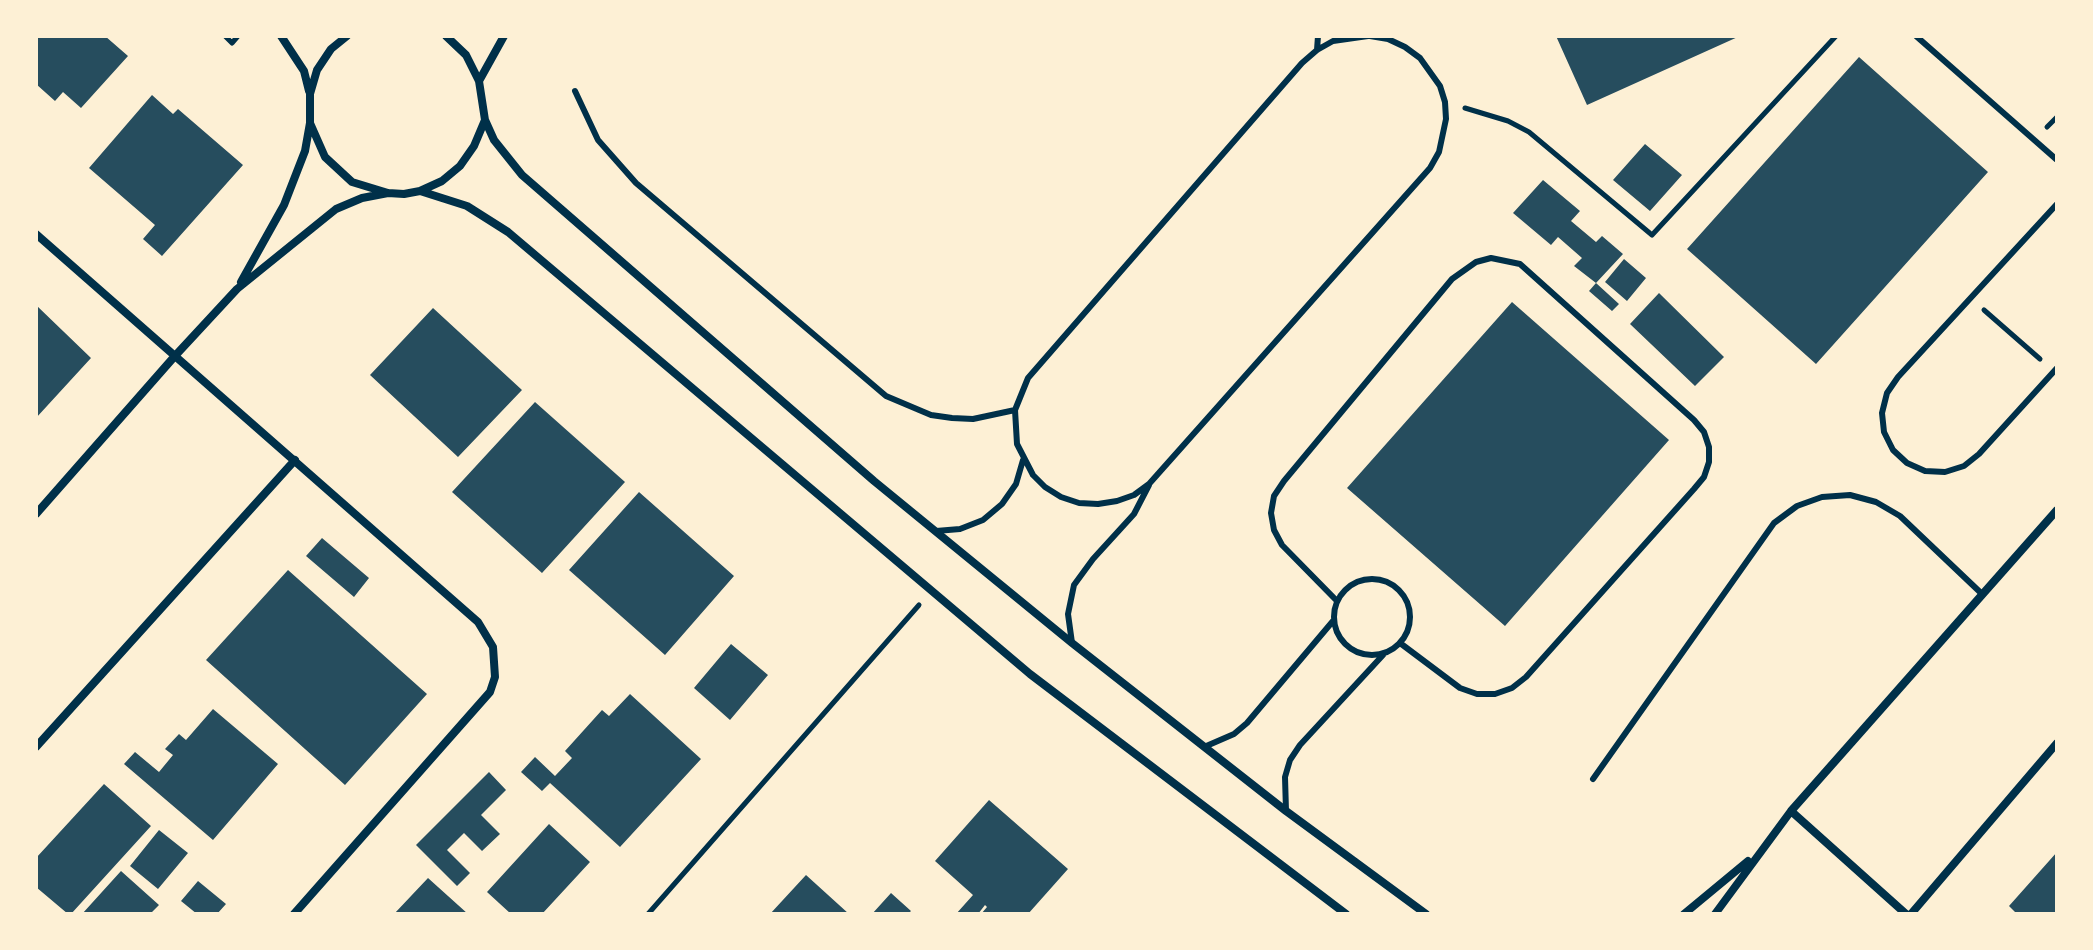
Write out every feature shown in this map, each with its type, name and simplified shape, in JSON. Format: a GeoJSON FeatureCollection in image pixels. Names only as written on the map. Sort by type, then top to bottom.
{"type":"FeatureCollection","features":[{"type":"Feature","properties":{"kind":"street"},"geometry":{"type":"LineString","coordinates":[[237,289],[284,205],[305,151],[310,123],[310,94],[304,71],[281,36]]}},
{"type":"Feature","properties":{"kind":"street"},"geometry":{"type":"LineString","coordinates":[[310,94],[317,70],[331,49],[347,36]]}},
{"type":"Feature","properties":{"kind":"street"},"geometry":{"type":"LineString","coordinates":[[446,36],[466,55],[479,81],[485,120],[500,149],[522,175],[936,531],[1072,643],[1286,811],[1426,914]]}},
{"type":"Feature","properties":{"kind":"street"},"geometry":{"type":"LineString","coordinates":[[479,81],[504,36]]}},
{"type":"Feature","properties":{"kind":"street"},"geometry":{"type":"LineString","coordinates":[[36,514],[237,289],[336,209],[362,198],[420,191],[442,181],[460,166],[474,146],[485,120]]}},
{"type":"Feature","properties":{"kind":"street"},"geometry":{"type":"LineString","coordinates":[[310,123],[325,157],[352,182],[388,193]]}},
{"type":"Feature","properties":{"kind":"street"},"geometry":{"type":"LineString","coordinates":[[420,191],[467,206],[508,232],[1041,683],[1346,914]]}},
{"type":"Feature","properties":{"kind":"street"},"geometry":{"type":"LineString","coordinates":[[36,234],[478,622],[493,647],[495,663],[490,692],[294,914]]}},
{"type":"Feature","properties":{"kind":"street"},"geometry":{"type":"LineString","coordinates":[[36,747],[295,460]]}},
{"type":"Feature","properties":{"kind":"street"},"geometry":{"type":"LineString","coordinates":[[1715,914],[1791,811],[2057,510]]}},
{"type":"Feature","properties":{"kind":"street"},"geometry":{"type":"LineString","coordinates":[[1791,811],[1908,914],[2057,743]]}},
{"type":"Feature","properties":{"kind":"street"},"geometry":{"type":"LineString","coordinates":[[1684,914],[1758,853]]}},
{"type":"Feature","properties":{"kind":"lane"},"geometry":{"type":"LineString","coordinates":[[1317,50],[1318,36]]}},
{"type":"Feature","properties":{"kind":"lane"},"geometry":{"type":"LineString","coordinates":[[1369,36],[1388,39],[1420,58],[1432,71],[1445,102],[1444,136],[1430,168],[1149,484],[1134,495],[1098,504],[1079,503],[1045,487],[1023,460],[1017,444],[1015,410],[1028,378],[1302,63],[1333,41],[1369,36]]}},
{"type":"Feature","properties":{"kind":"lane"},"geometry":{"type":"LineString","coordinates":[[1916,36],[2057,160]]}},
{"type":"Feature","properties":{"kind":"lane"},"geometry":{"type":"LineString","coordinates":[[575,91],[598,140],[636,183],[886,396],[931,415],[952,418],[973,419],[1015,410]]}},
{"type":"Feature","properties":{"kind":"lane"},"geometry":{"type":"LineString","coordinates":[[2055,370],[1979,454],[1964,466],[1945,472],[1925,471],[1907,463],[1893,450],[1884,432],[1882,413],[1887,393],[1898,377],[2057,204]]}},
{"type":"Feature","properties":{"kind":"lane"},"geometry":{"type":"LineString","coordinates":[[1337,601],[1282,545],[1274,530],[1271,513],[1274,496],[1452,279],[1476,262],[1491,258],[1520,264],[1694,420],[1704,432],[1709,447],[1709,462],[1704,477],[1694,489],[1526,677],[1512,688],[1495,694],[1477,694],[1460,688],[1400,643]]}},
{"type":"Feature","properties":{"kind":"lane"},"geometry":{"type":"LineString","coordinates":[[936,531],[960,529],[983,520],[1002,504],[1016,484],[1023,460]]}},
{"type":"Feature","properties":{"kind":"lane"},"geometry":{"type":"LineString","coordinates":[[1072,643],[1068,614],[1074,585],[1134,514],[1149,484]]}},
{"type":"Feature","properties":{"kind":"lane"},"geometry":{"type":"LineString","coordinates":[[1593,779],[1774,523],[1797,506],[1822,497],[1850,495],[1876,502],[1900,516],[1981,593]]}},
{"type":"Feature","properties":{"kind":"lane"},"geometry":{"type":"LineString","coordinates":[[1286,811],[1285,777],[1295,753],[1384,654],[1407,634],[1410,610],[1406,599],[1389,582],[1365,579],[1344,591],[1337,601],[1333,621],[1337,634],[1346,646],[1371,656],[1384,654]]}},
{"type":"Feature","properties":{"kind":"lane"},"geometry":{"type":"LineString","coordinates":[[1204,747],[1234,734],[1247,723],[1333,621]]}},
{"type":"Feature","properties":{"kind":"path"},"geometry":{"type":"LineString","coordinates":[[225,36],[232,43],[238,36]]}},
{"type":"Feature","properties":{"kind":"path"},"geometry":{"type":"LineString","coordinates":[[1445,102],[1508,121],[1529,132],[1652,235],[1836,36]]}},
{"type":"Feature","properties":{"kind":"path"},"geometry":{"type":"LineString","coordinates":[[1972,299],[2055,370]]}},
{"type":"Feature","properties":{"kind":"path"},"geometry":{"type":"LineString","coordinates":[[648,914],[932,590]]}},
{"type":"Feature","properties":{"kind":"building"},"geometry":{"type":"Polygon","coordinates":[[[36,36],[105,36],[128,56],[81,108],[63,92],[55,101],[36,84],[36,36]]]}},
{"type":"Feature","properties":{"kind":"building"},"geometry":{"type":"Polygon","coordinates":[[[1556,36],[1740,36],[1587,105],[1556,36]]]}},
{"type":"Feature","properties":{"kind":"building"},"geometry":{"type":"Polygon","coordinates":[[[1859,57],[1988,172],[1816,364],[1687,249],[1859,57]]]}},
{"type":"Feature","properties":{"kind":"building"},"geometry":{"type":"Polygon","coordinates":[[[152,95],[173,114],[178,109],[243,165],[162,256],[143,239],[155,225],[89,168],[152,95]]]}},
{"type":"Feature","properties":{"kind":"building"},"geometry":{"type":"Polygon","coordinates":[[[1645,144],[1682,175],[1650,211],[1613,180],[1645,144]]]}},
{"type":"Feature","properties":{"kind":"building"},"geometry":{"type":"Polygon","coordinates":[[[1543,180],[1580,211],[1571,221],[1596,242],[1602,236],[1623,254],[1596,283],[1574,266],[1582,258],[1558,237],[1551,245],[1513,213],[1543,180]]]}},
{"type":"Feature","properties":{"kind":"building"},"geometry":{"type":"Polygon","coordinates":[[[1624,259],[1646,278],[1627,301],[1605,282],[1624,259]]]}},
{"type":"Feature","properties":{"kind":"building"},"geometry":{"type":"Polygon","coordinates":[[[1596,283],[1619,304],[1612,311],[1589,291],[1596,283]]]}},
{"type":"Feature","properties":{"kind":"building"},"geometry":{"type":"Polygon","coordinates":[[[1659,293],[1724,357],[1695,386],[1630,324],[1659,293]]]}},
{"type":"Feature","properties":{"kind":"building"},"geometry":{"type":"Polygon","coordinates":[[[1512,302],[1669,440],[1505,626],[1347,488],[1512,302]]]}},
{"type":"Feature","properties":{"kind":"building"},"geometry":{"type":"Polygon","coordinates":[[[36,305],[91,358],[36,418],[36,305]]]}},
{"type":"Feature","properties":{"kind":"building"},"geometry":{"type":"Polygon","coordinates":[[[433,308],[522,390],[458,457],[370,375],[433,308]]]}},
{"type":"Feature","properties":{"kind":"building"},"geometry":{"type":"Polygon","coordinates":[[[535,402],[625,482],[542,573],[452,492],[535,402]]]}},
{"type":"Feature","properties":{"kind":"building"},"geometry":{"type":"Polygon","coordinates":[[[639,492],[734,576],[665,655],[569,570],[639,492]]]}},
{"type":"Feature","properties":{"kind":"building"},"geometry":{"type":"Polygon","coordinates":[[[322,538],[369,578],[354,597],[306,556],[322,538]]]}},
{"type":"Feature","properties":{"kind":"building"},"geometry":{"type":"Polygon","coordinates":[[[288,570],[427,694],[345,785],[206,660],[288,570]]]}},
{"type":"Feature","properties":{"kind":"building"},"geometry":{"type":"Polygon","coordinates":[[[731,644],[768,675],[730,720],[694,688],[731,644]]]}},
{"type":"Feature","properties":{"kind":"building"},"geometry":{"type":"Polygon","coordinates":[[[630,694],[701,759],[620,847],[550,783],[542,791],[521,772],[535,757],[555,776],[572,758],[565,751],[602,710],[609,716],[630,694]]]}},
{"type":"Feature","properties":{"kind":"building"},"geometry":{"type":"Polygon","coordinates":[[[213,709],[278,764],[213,840],[124,764],[135,752],[159,772],[173,755],[165,749],[179,734],[186,740],[213,709]]]}},
{"type":"Feature","properties":{"kind":"building"},"geometry":{"type":"Polygon","coordinates":[[[489,772],[506,790],[481,815],[500,834],[482,851],[464,833],[447,850],[470,873],[457,886],[416,845],[489,772]]]}},
{"type":"Feature","properties":{"kind":"building"},"geometry":{"type":"Polygon","coordinates":[[[104,784],[151,826],[68,914],[36,887],[36,858],[104,784]]]}},
{"type":"Feature","properties":{"kind":"building"},"geometry":{"type":"Polygon","coordinates":[[[989,800],[1068,869],[1028,914],[981,914],[987,907],[985,905],[978,914],[956,914],[973,895],[935,861],[989,800]]]}},
{"type":"Feature","properties":{"kind":"building"},"geometry":{"type":"Polygon","coordinates":[[[549,824],[590,862],[542,914],[511,914],[487,892],[549,824]]]}},
{"type":"Feature","properties":{"kind":"building"},"geometry":{"type":"Polygon","coordinates":[[[159,830],[188,853],[158,889],[130,866],[159,830]]]}},
{"type":"Feature","properties":{"kind":"building"},"geometry":{"type":"Polygon","coordinates":[[[2057,852],[2057,914],[2017,914],[2009,906],[2057,852]]]}},
{"type":"Feature","properties":{"kind":"building"},"geometry":{"type":"Polygon","coordinates":[[[121,871],[159,905],[150,914],[82,914],[121,871]]]}},
{"type":"Feature","properties":{"kind":"building"},"geometry":{"type":"Polygon","coordinates":[[[806,875],[849,914],[770,914],[806,875]]]}},
{"type":"Feature","properties":{"kind":"building"},"geometry":{"type":"Polygon","coordinates":[[[428,878],[468,914],[394,914],[428,878]]]}},
{"type":"Feature","properties":{"kind":"building"},"geometry":{"type":"Polygon","coordinates":[[[198,881],[226,904],[217,914],[197,914],[181,901],[198,881]]]}},
{"type":"Feature","properties":{"kind":"building"},"geometry":{"type":"Polygon","coordinates":[[[891,893],[911,911],[908,914],[872,914],[891,893]]]}}]}
